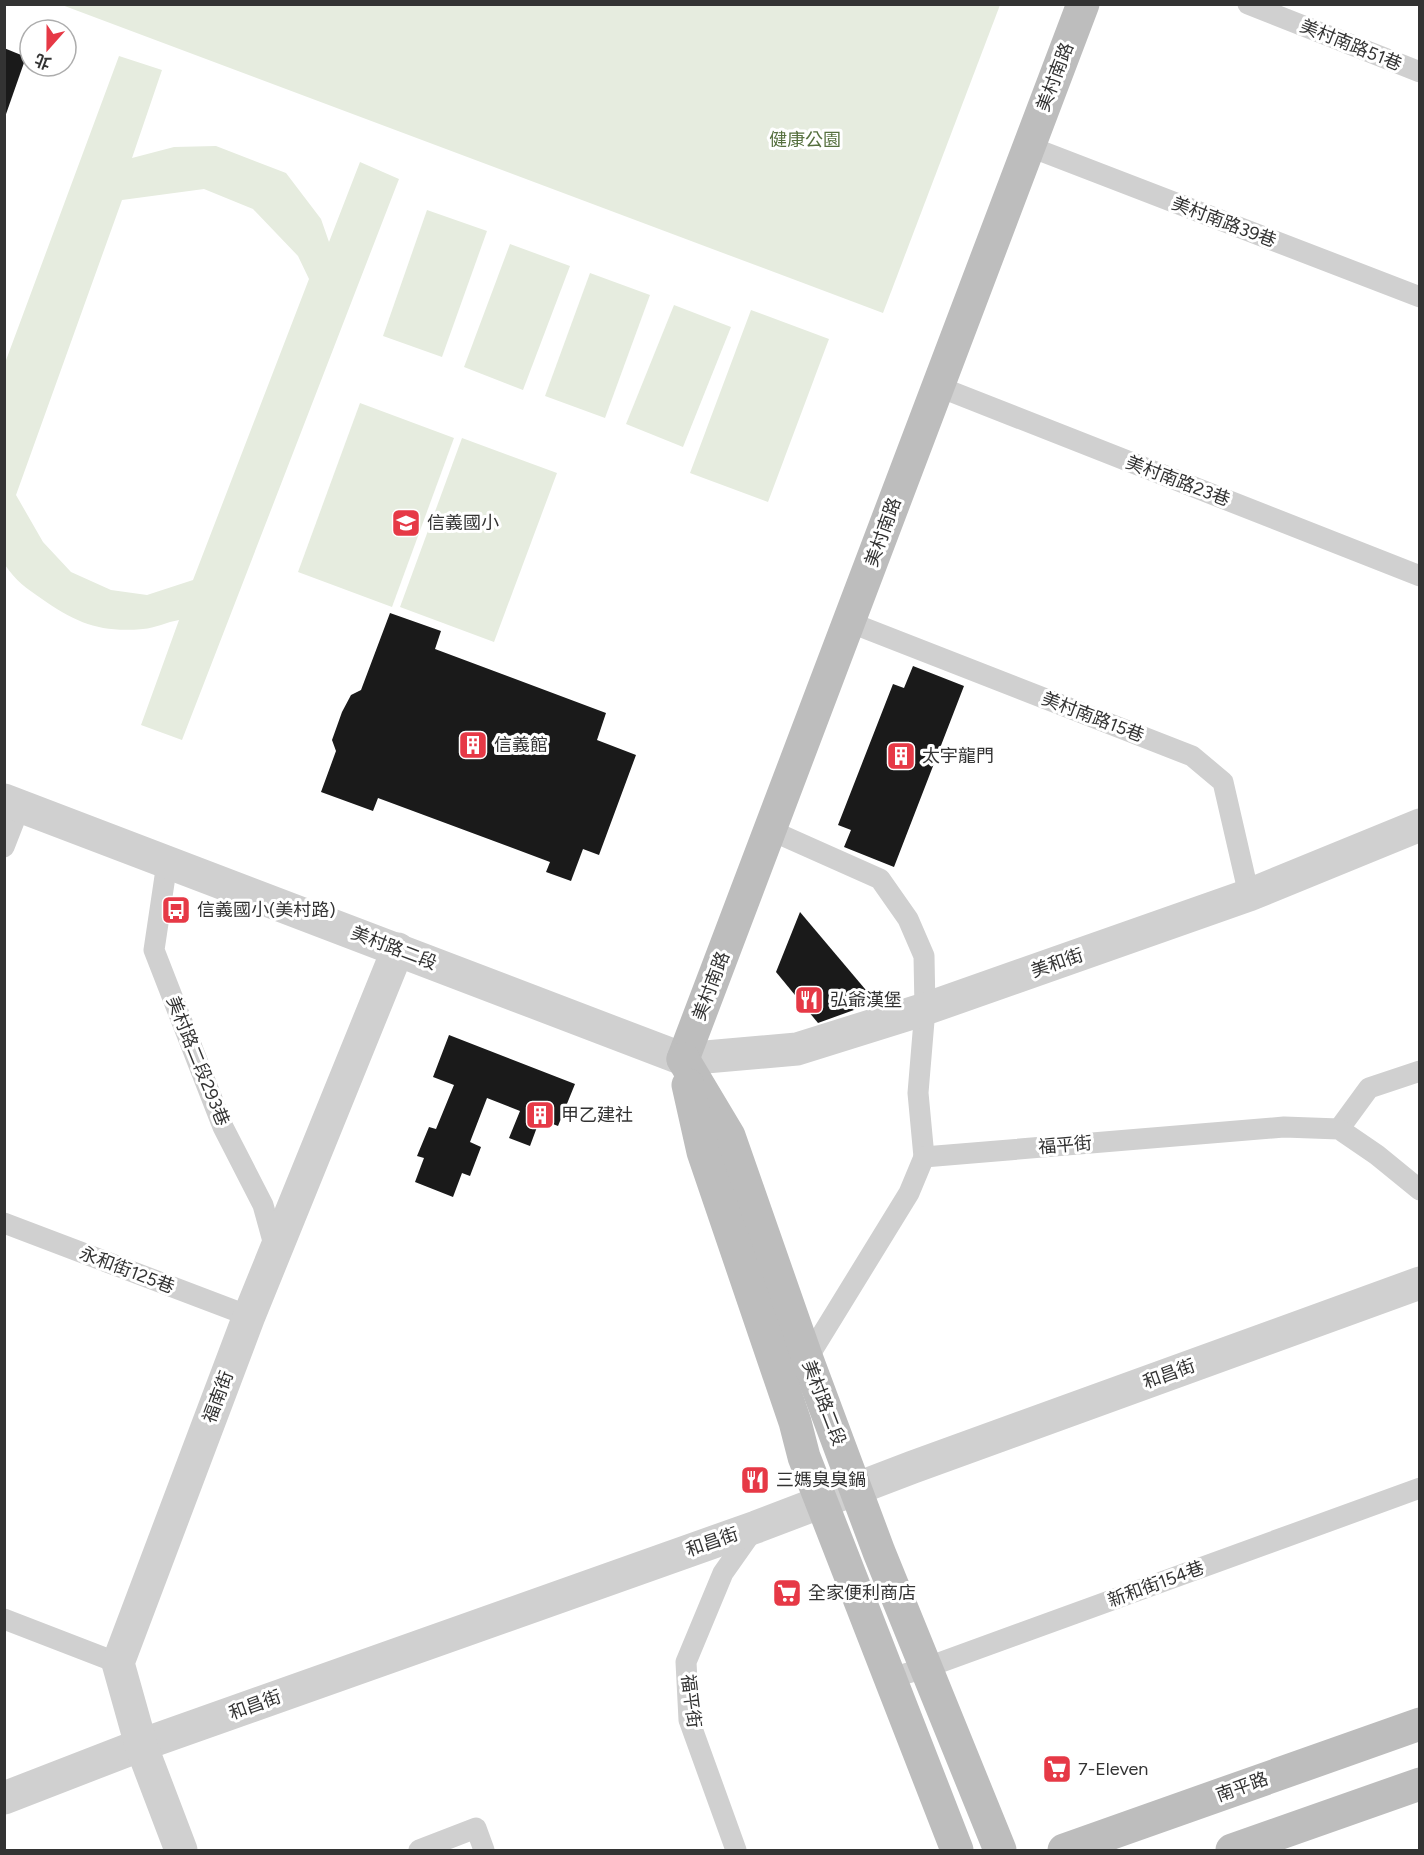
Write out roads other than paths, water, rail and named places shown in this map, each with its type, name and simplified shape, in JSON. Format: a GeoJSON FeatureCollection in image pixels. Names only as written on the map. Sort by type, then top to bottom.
{"type":"FeatureCollection","features":[{"type":"Feature","properties":{"kind":"street","name":"美村南路"},"geometry":{"type":"LineString","coordinates":[[683,1059],[1083,4]]}},
{"type":"Feature","properties":{"kind":"street","name":"美村路二段"},"geometry":{"type":"LineString","coordinates":[[12,803],[683,1059],[729,1136],[807,1359],[879,1552],[1000,1851]]}},
{"type":"Feature","properties":{"kind":"street","name":"美和街"},"geometry":{"type":"LineString","coordinates":[[683,1059],[797,1049],[925,1009],[1249,895],[1419,825]]}},
{"type":"Feature","properties":{"kind":"street","name":"福南街"},"geometry":{"type":"LineString","coordinates":[[118,1663],[249,1316],[277,1252],[398,949]]}},
{"type":"Feature","properties":{"kind":"street","name":"美村路二段"},"geometry":{"type":"LineString","coordinates":[[683,1059],[703,1152],[795,1422],[804,1457],[957,1851]]}},
{"type":"Feature","properties":{"kind":"street","name":"和昌街"},"geometry":{"type":"LineString","coordinates":[[4,1798],[141,1745],[756,1527],[856,1488],[1419,1283]]}},
{"type":"Feature","properties":{"kind":"street"},"geometry":{"type":"LineString","coordinates":[[118,1663],[141,1745],[181,1851]]}},
{"type":"Feature","properties":{"kind":"street","name":"南平路"},"geometry":{"type":"LineString","coordinates":[[1064,1851],[1419,1724]]}},
{"type":"Feature","properties":{"kind":"street"},"geometry":{"type":"LineString","coordinates":[[1232,1851],[1419,1784]]}},
{"type":"Feature","properties":{"kind":"lane","name":"美村南路51巷"},"geometry":{"type":"LineString","coordinates":[[1248,4],[1419,72]]}},
{"type":"Feature","properties":{"kind":"lane","name":"美村南路39巷"},"geometry":{"type":"LineString","coordinates":[[1028,146],[1419,297]]}},
{"type":"Feature","properties":{"kind":"lane","name":"美村南路23巷"},"geometry":{"type":"LineString","coordinates":[[937,386],[1419,576]]}},
{"type":"Feature","properties":{"kind":"lane","name":"美村南路15巷"},"geometry":{"type":"LineString","coordinates":[[849,622],[1192,756],[1223,782],[1249,895]]}},
{"type":"Feature","properties":{"kind":"lane"},"geometry":{"type":"LineString","coordinates":[[4,847],[12,803]]}},
{"type":"Feature","properties":{"kind":"lane"},"geometry":{"type":"LineString","coordinates":[[770,830],[880,879],[908,919],[924,956],[925,1009],[918,1093],[924,1157],[909,1193],[807,1359]]}},
{"type":"Feature","properties":{"kind":"lane","name":"美村路二段293巷"},"geometry":{"type":"LineString","coordinates":[[167,863],[154,950],[223,1127],[263,1205],[277,1252]]}},
{"type":"Feature","properties":{"kind":"lane"},"geometry":{"type":"LineString","coordinates":[[1419,1071],[1368,1088],[1339,1129],[1377,1155],[1419,1191]]}},
{"type":"Feature","properties":{"kind":"lane","name":"福平街"},"geometry":{"type":"LineString","coordinates":[[924,1157],[1284,1127],[1339,1129]]}},
{"type":"Feature","properties":{"kind":"lane","name":"永和街125巷"},"geometry":{"type":"LineString","coordinates":[[4,1223],[249,1316]]}},
{"type":"Feature","properties":{"kind":"lane","name":"新和街154巷"},"geometry":{"type":"LineString","coordinates":[[891,1678],[925,1668],[1419,1488]]}},
{"type":"Feature","properties":{"kind":"lane","name":"福平街"},"geometry":{"type":"LineString","coordinates":[[735,1851],[689,1720],[686,1662],[723,1573],[756,1527]]}},
{"type":"Feature","properties":{"kind":"lane"},"geometry":{"type":"LineString","coordinates":[[4,1619],[118,1663]]}},
{"type":"Feature","properties":{"kind":"lane"},"geometry":{"type":"LineString","coordinates":[[419,1851],[476,1828],[484,1851]]}},
{"type":"Feature","properties":{"kind":"place","name":"信義國小"},"geometry":{"type":"Point","coordinates":[406,523]}},
{"type":"Feature","properties":{"kind":"place","name":"信義館"},"geometry":{"type":"Point","coordinates":[473,745]}},
{"type":"Feature","properties":{"kind":"place","name":"太宇龍門"},"geometry":{"type":"Point","coordinates":[901,756]}},
{"type":"Feature","properties":{"kind":"place","name":"信義國小(美村路)"},"geometry":{"type":"Point","coordinates":[176,910]}},
{"type":"Feature","properties":{"kind":"place","name":"弘爺漢堡"},"geometry":{"type":"Point","coordinates":[809,1000]}},
{"type":"Feature","properties":{"kind":"place","name":"甲乙建社"},"geometry":{"type":"Point","coordinates":[540,1115]}},
{"type":"Feature","properties":{"kind":"place","name":"三媽臭臭鍋"},"geometry":{"type":"Point","coordinates":[755,1480]}},
{"type":"Feature","properties":{"kind":"place","name":"全家便利商店"},"geometry":{"type":"Point","coordinates":[787,1593]}},
{"type":"Feature","properties":{"kind":"place","name":"7-Eleven"},"geometry":{"type":"Point","coordinates":[1057,1769]}},
{"type":"Feature","properties":{"kind":"park label","name":"健康公園"},"geometry":{"type":"Point","coordinates":[805,140]}}]}
